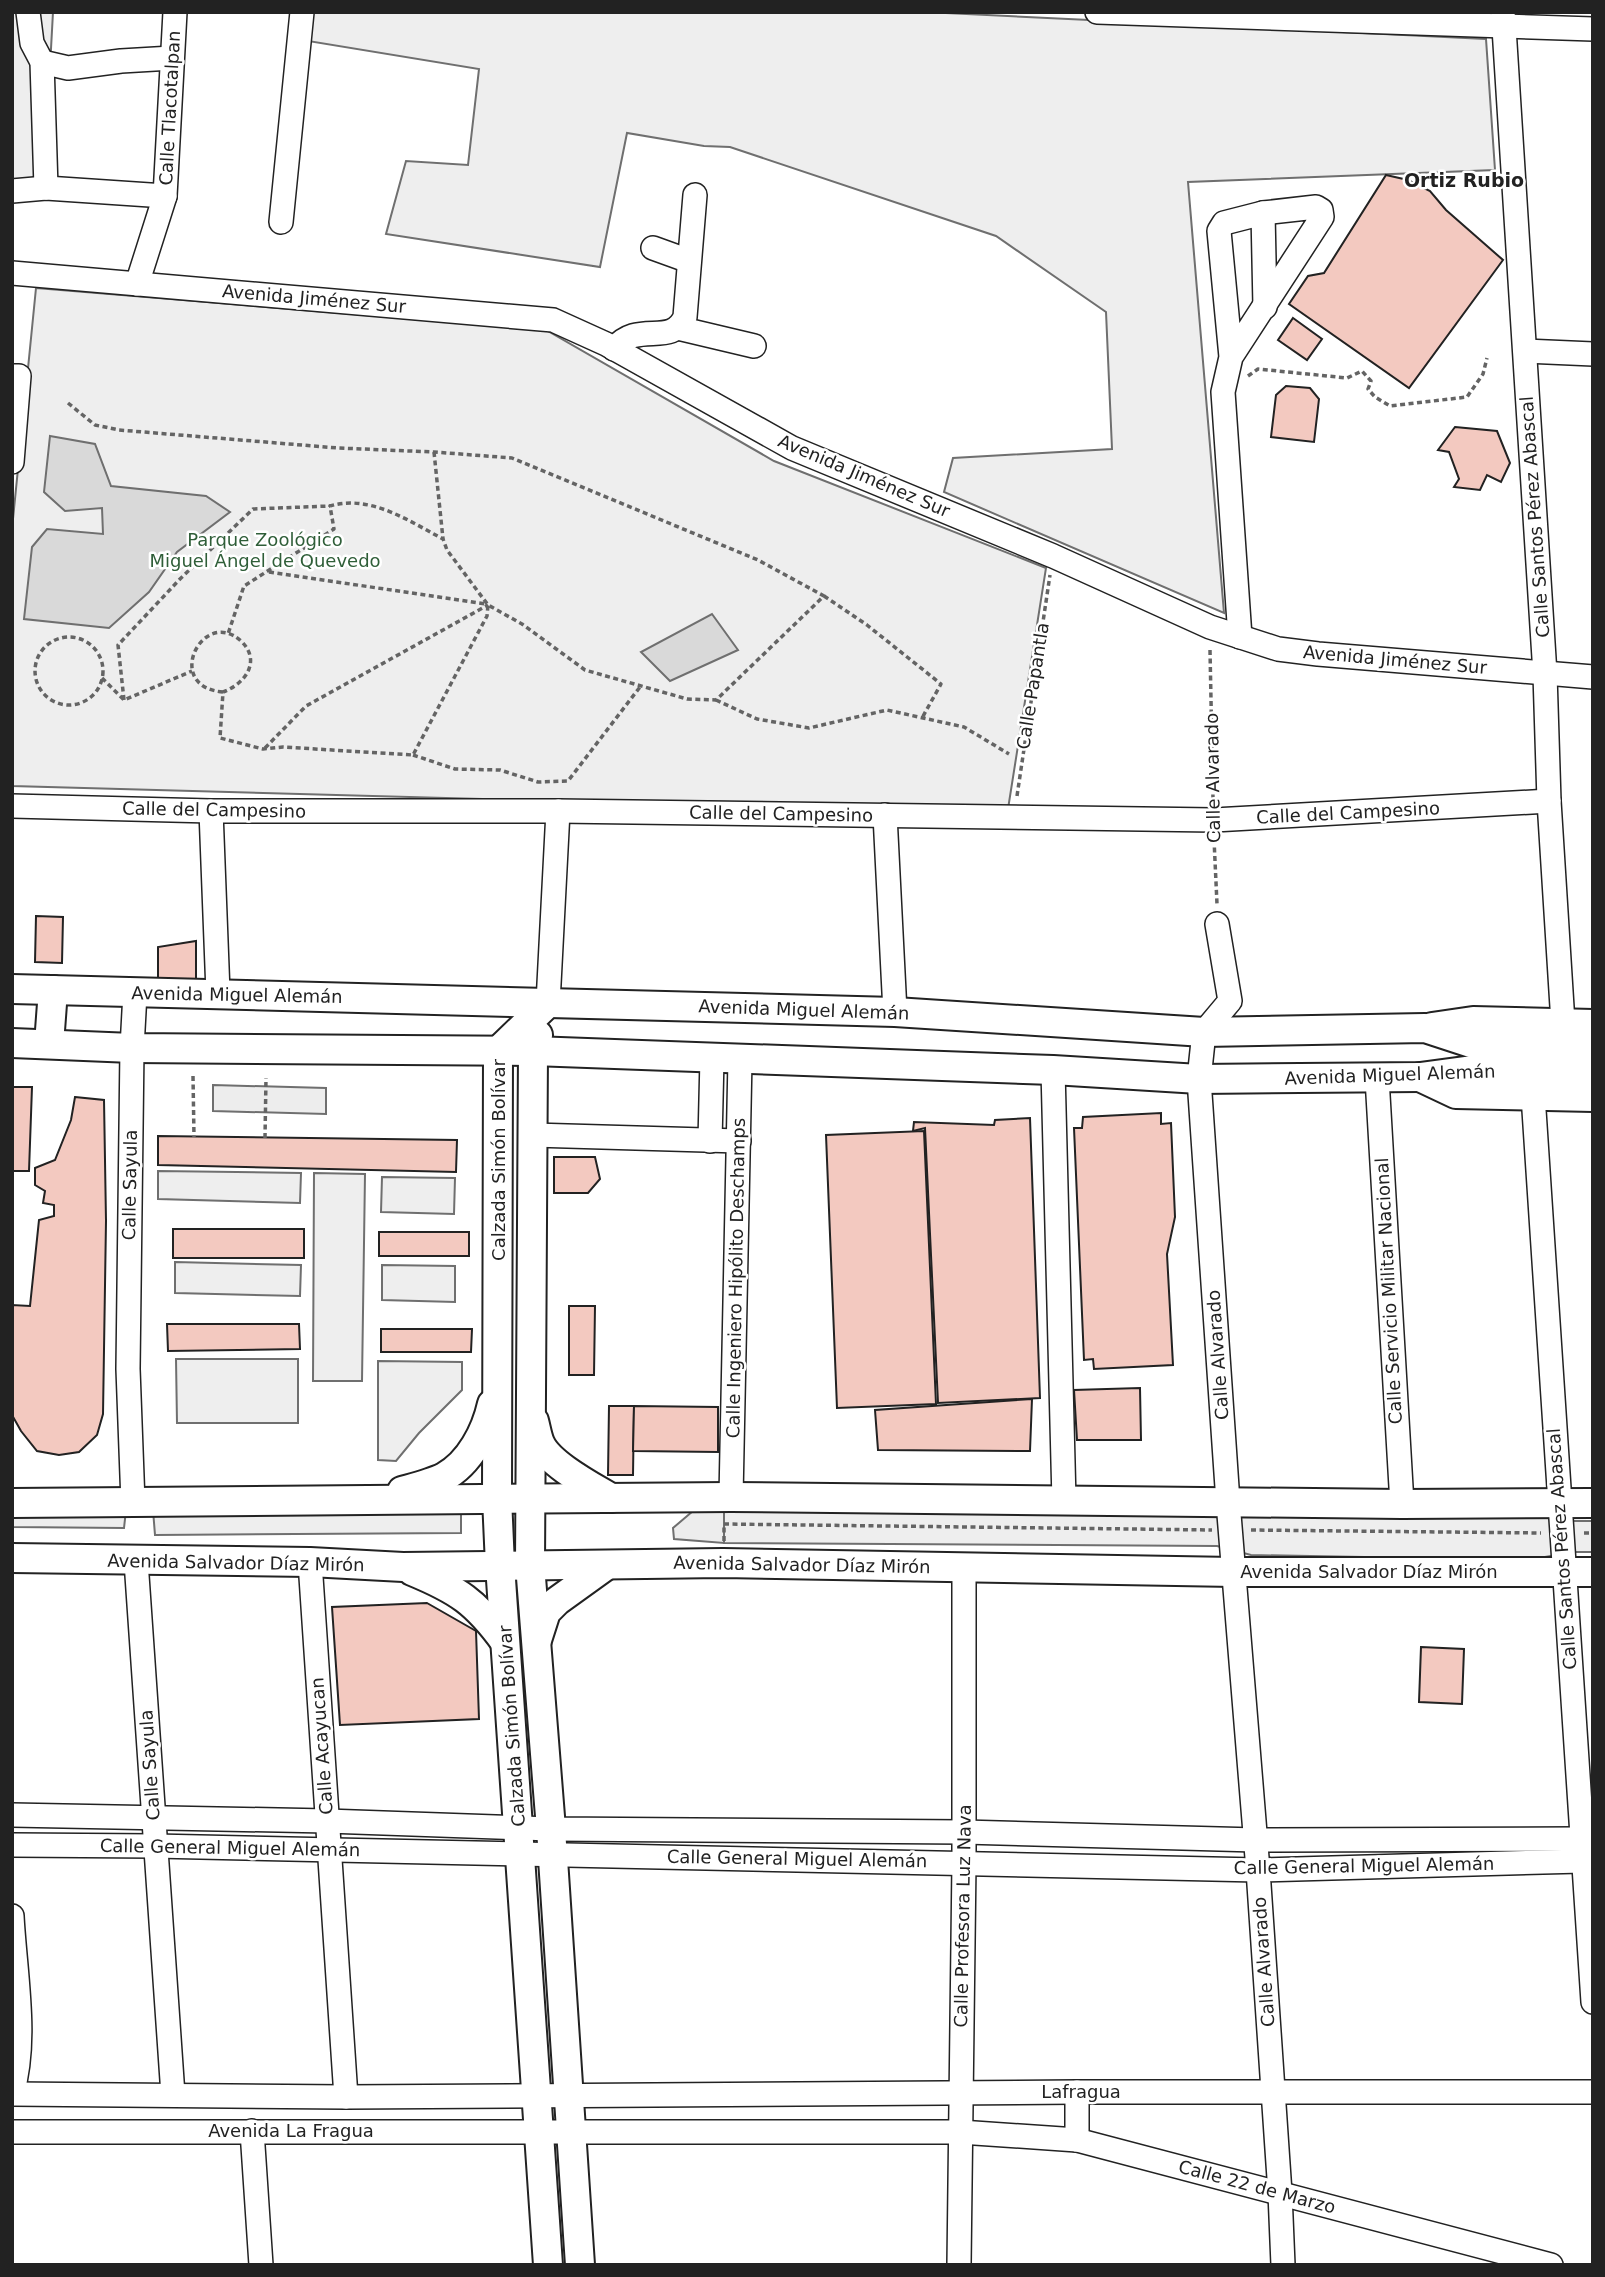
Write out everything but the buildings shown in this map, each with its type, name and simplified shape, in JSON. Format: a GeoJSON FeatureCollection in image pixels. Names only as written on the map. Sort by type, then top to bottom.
{"type":"FeatureCollection","features":[{"type":"Feature","properties":{"kind":"main road","name":"Avenida Miguel Alemán"},"geometry":{"type":"LineString","coordinates":[[12,989],[895,1012],[1204,1032],[1425,1028],[1477,1045],[1593,1049]]}},
{"type":"Feature","properties":{"kind":"main road"},"geometry":{"type":"LineString","coordinates":[[49,1044],[53,990]]}},
{"type":"Feature","properties":{"kind":"main road","name":"Calzada Simón Bolívar"},"geometry":{"type":"LineString","coordinates":[[548,1003],[498,1051],[500,1565],[548,2265]]}},
{"type":"Feature","properties":{"kind":"main road","name":"Calzada Simón Bolívar"},"geometry":{"type":"LineString","coordinates":[[548,1003],[533,1051],[530,1565],[552,1842],[580,2265]]}},
{"type":"Feature","properties":{"kind":"main road"},"geometry":{"type":"LineString","coordinates":[[1425,1028],[1473,1021],[1593,1024]]}},
{"type":"Feature","properties":{"kind":"main road","name":"Avenida Miguel Alemán"},"geometry":{"type":"LineString","coordinates":[[12,1043],[132,1048],[533,1051],[1053,1070],[1199,1079],[1420,1077],[1472,1070],[1593,1073]]}},
{"type":"Feature","properties":{"kind":"main road"},"geometry":{"type":"LineString","coordinates":[[1420,1077],[1456,1094],[1593,1097]]}},
{"type":"Feature","properties":{"kind":"main road"},"geometry":{"type":"LineString","coordinates":[[376,1500],[444,1477],[464,1462],[489,1414],[498,1377]]}},
{"type":"Feature","properties":{"kind":"main road"},"geometry":{"type":"LineString","coordinates":[[530,1408],[540,1445],[583,1481],[611,1498]]}},
{"type":"Feature","properties":{"kind":"main road"},"geometry":{"type":"LineString","coordinates":[[12,1503],[611,1498],[727,1512],[1064,1501],[1593,1503]]}},
{"type":"Feature","properties":{"kind":"main road","name":"Avenida Salvador Díaz Mirón"},"geometry":{"type":"LineString","coordinates":[[12,1558],[310,1562],[403,1567],[723,1563],[1234,1572],[1593,1572]]}},
{"type":"Feature","properties":{"kind":"main road"},"geometry":{"type":"LineString","coordinates":[[536,1642],[546,1612],[607,1565]]}},
{"type":"Feature","properties":{"kind":"main road"},"geometry":{"type":"LineString","coordinates":[[403,1567],[459,1592],[487,1617],[505,1643]]}},
{"type":"Feature","properties":{"kind":"street"},"geometry":{"type":"LineString","coordinates":[[28,12],[32,43],[42,62],[46,188]]}},
{"type":"Feature","properties":{"kind":"street","name":"Calle Tlacotalpan"},"geometry":{"type":"LineString","coordinates":[[137,284],[165,196],[175,12]]}},
{"type":"Feature","properties":{"kind":"street"},"geometry":{"type":"LineString","coordinates":[[281,222],[302,12]]}},
{"type":"Feature","properties":{"kind":"street"},"geometry":{"type":"LineString","coordinates":[[1097,12],[1503,18],[1593,29]]}},
{"type":"Feature","properties":{"kind":"street","name":"Calle Santos Pérez Abascal"},"geometry":{"type":"LineString","coordinates":[[1503,18],[1545,674],[1549,801],[1563,1023]]}},
{"type":"Feature","properties":{"kind":"street"},"geometry":{"type":"LineString","coordinates":[[42,62],[68,68],[172,58]]}},
{"type":"Feature","properties":{"kind":"street"},"geometry":{"type":"LineString","coordinates":[[12,191],[46,188],[165,196]]}},
{"type":"Feature","properties":{"kind":"street"},"geometry":{"type":"LineString","coordinates":[[678,328],[685,317],[695,195]]}},
{"type":"Feature","properties":{"kind":"street"},"geometry":{"type":"LineString","coordinates":[[1230,357],[1322,217],[1321,210],[1316,207],[1263,213],[1224,223],[1219,231],[1230,357],[1223,392],[1240,638]]}},
{"type":"Feature","properties":{"kind":"street"},"geometry":{"type":"LineString","coordinates":[[1263,213],[1265,307]]}},
{"type":"Feature","properties":{"kind":"street"},"geometry":{"type":"LineString","coordinates":[[653,248],[689,261]]}},
{"type":"Feature","properties":{"kind":"street","name":"Avenida Jiménez Sur"},"geometry":{"type":"LineString","coordinates":[[12,273],[553,320],[614,349],[792,448],[1053,556],[1240,638],[1278,649],[1593,677]]}},
{"type":"Feature","properties":{"kind":"street"},"geometry":{"type":"LineString","coordinates":[[614,349],[622,338],[631,335],[668,332],[678,328],[754,346]]}},
{"type":"Feature","properties":{"kind":"street"},"geometry":{"type":"LineString","coordinates":[[1525,351],[1593,354]]}},
{"type":"Feature","properties":{"kind":"street"},"geometry":{"type":"LineString","coordinates":[[12,376],[19,376],[12,462]]}},
{"type":"Feature","properties":{"kind":"street","name":"Calle del Campesino"},"geometry":{"type":"LineString","coordinates":[[12,806],[211,811],[558,811],[1214,820],[1549,801]]}},
{"type":"Feature","properties":{"kind":"street"},"geometry":{"type":"LineString","coordinates":[[211,811],[218,993]]}},
{"type":"Feature","properties":{"kind":"street"},"geometry":{"type":"LineString","coordinates":[[548,1003],[558,811]]}},
{"type":"Feature","properties":{"kind":"street"},"geometry":{"type":"LineString","coordinates":[[885,816],[895,1012]]}},
{"type":"Feature","properties":{"kind":"street"},"geometry":{"type":"LineString","coordinates":[[1204,1032],[1230,1002],[1217,924]]}},
{"type":"Feature","properties":{"kind":"street","name":"Calle Sayula"},"geometry":{"type":"LineString","coordinates":[[133,1503],[128,1369],[135,993]]}},
{"type":"Feature","properties":{"kind":"street","name":"Calle Alvarado"},"geometry":{"type":"LineString","coordinates":[[1204,1032],[1199,1079],[1228,1502],[1256,1840],[1283,2265]]}},
{"type":"Feature","properties":{"kind":"street"},"geometry":{"type":"LineString","coordinates":[[710,1141],[712,1058]]}},
{"type":"Feature","properties":{"kind":"street","name":"Calle Ingeniero Hipólito Deschamps"},"geometry":{"type":"LineString","coordinates":[[727,1512],[740,1059]]}},
{"type":"Feature","properties":{"kind":"street"},"geometry":{"type":"LineString","coordinates":[[1053,1070],[1064,1501]]}},
{"type":"Feature","properties":{"kind":"street","name":"Calle Servicio Militar Nacional"},"geometry":{"type":"LineString","coordinates":[[1377,1077],[1402,1504]]}},
{"type":"Feature","properties":{"kind":"street","name":"Calle Santos Pérez Abascal"},"geometry":{"type":"LineString","coordinates":[[1532,1096],[1593,2002]]}},
{"type":"Feature","properties":{"kind":"street"},"geometry":{"type":"LineString","coordinates":[[533,1135],[739,1141]]}},
{"type":"Feature","properties":{"kind":"street","name":"Calle Sayula"},"geometry":{"type":"LineString","coordinates":[[136,1561],[173,2095]]}},
{"type":"Feature","properties":{"kind":"street","name":"Calle Acayucan"},"geometry":{"type":"LineString","coordinates":[[310,1562],[346,2098]]}},
{"type":"Feature","properties":{"kind":"street","name":"Calle Profesora Luz Nava"},"geometry":{"type":"LineString","coordinates":[[959,2265],[964,1862],[964,1567]]}},
{"type":"Feature","properties":{"kind":"street","name":"Calle General Miguel Alemán"},"geometry":{"type":"LineString","coordinates":[[12,1815],[327,1821],[520,1841],[964,1862],[1258,1870],[1581,1850]]}},
{"type":"Feature","properties":{"kind":"street","name":"Calle General Miguel Alemán"},"geometry":{"type":"LineString","coordinates":[[552,1842],[964,1832],[1581,1850]]}},
{"type":"Feature","properties":{"kind":"street","name":"Calle General Miguel Alemán"},"geometry":{"type":"LineString","coordinates":[[12,1845],[329,1850],[520,1841]]}},
{"type":"Feature","properties":{"kind":"street"},"geometry":{"type":"LineString","coordinates":[[12,1916],[19,2064],[12,2094]]}},
{"type":"Feature","properties":{"kind":"street"},"geometry":{"type":"LineString","coordinates":[[1077,2092],[1077,2140]]}},
{"type":"Feature","properties":{"kind":"street","name":"Lafragua"},"geometry":{"type":"LineString","coordinates":[[570,2096],[1593,2092]]}},
{"type":"Feature","properties":{"kind":"street","name":"Avenida La Fragua"},"geometry":{"type":"LineString","coordinates":[[12,2094],[346,2098],[570,2096]]}},
{"type":"Feature","properties":{"kind":"street"},"geometry":{"type":"LineString","coordinates":[[571,2130],[960,2132]]}},
{"type":"Feature","properties":{"kind":"street","name":"Avenida La Fragua"},"geometry":{"type":"LineString","coordinates":[[12,2132],[571,2130]]}},
{"type":"Feature","properties":{"kind":"street"},"geometry":{"type":"LineString","coordinates":[[252,2131],[261,2265]]}},
{"type":"Feature","properties":{"kind":"street","name":"Calle 22 de Marzo"},"geometry":{"type":"LineString","coordinates":[[960,2132],[1077,2140],[1550,2265]]}},
{"type":"Feature","properties":{"kind":"path"},"geometry":{"type":"LineString","coordinates":[[1223,392],[1258,369],[1347,378],[1362,371],[1371,381],[1368,388],[1390,406],[1466,397],[1483,374],[1487,358]]}},
{"type":"Feature","properties":{"kind":"path"},"geometry":{"type":"LineString","coordinates":[[68,403],[96,425],[119,430],[338,448],[512,458],[758,559],[824,596],[867,625],[941,684],[922,718]]}},
{"type":"Feature","properties":{"kind":"path"},"geometry":{"type":"LineString","coordinates":[[413,755],[487,616],[488,604],[447,550],[443,538],[434,452]]}},
{"type":"Feature","properties":{"kind":"path"},"geometry":{"type":"LineString","coordinates":[[124,700],[118,645],[180,579],[253,509],[330,506],[345,502],[386,509],[443,538]]}},
{"type":"Feature","properties":{"kind":"path"},"geometry":{"type":"LineString","coordinates":[[228,634],[244,586],[334,529],[330,506]]}},
{"type":"Feature","properties":{"kind":"path","name":"Calle Papantla"},"geometry":{"type":"LineString","coordinates":[[1014,817],[1053,556]]}},
{"type":"Feature","properties":{"kind":"path"},"geometry":{"type":"LineString","coordinates":[[267,571],[488,604],[522,624],[585,670],[687,699],[716,700],[757,719],[809,728],[887,710],[964,727],[1009,754]]}},
{"type":"Feature","properties":{"kind":"path"},"geometry":{"type":"LineString","coordinates":[[716,700],[824,596]]}},
{"type":"Feature","properties":{"kind":"path"},"geometry":{"type":"LineString","coordinates":[[263,750],[306,706],[488,604]]}},
{"type":"Feature","properties":{"kind":"path","name":"Calle Alvarado"},"geometry":{"type":"LineString","coordinates":[[1210,626],[1217,924]]}},
{"type":"Feature","properties":{"kind":"path"},"geometry":{"type":"LineString","coordinates":[[228,634],[243,643],[249,663],[243,681],[236,688],[223,692],[205,687],[198,681],[192,671],[191,659],[198,644],[211,635],[228,634]]}},
{"type":"Feature","properties":{"kind":"path"},"geometry":{"type":"LineString","coordinates":[[102,678],[98,688],[82,703],[61,705],[43,694],[37,685],[35,663],[48,643],[70,636],[82,639],[92,645],[99,655],[103,666],[102,678],[124,700]]}},
{"type":"Feature","properties":{"kind":"path"},"geometry":{"type":"LineString","coordinates":[[124,700],[192,671]]}},
{"type":"Feature","properties":{"kind":"path"},"geometry":{"type":"LineString","coordinates":[[223,692],[220,738],[263,750],[283,747],[413,755],[455,769],[500,770],[538,782],[568,781],[641,686]]}},
{"type":"Feature","properties":{"kind":"path"},"geometry":{"type":"LineString","coordinates":[[194,1076],[194,1137]]}},
{"type":"Feature","properties":{"kind":"path"},"geometry":{"type":"LineString","coordinates":[[265,1138],[266,1078]]}},
{"type":"Feature","properties":{"kind":"path"},"geometry":{"type":"LineString","coordinates":[[724,1544],[727,1512],[1231,1530],[1593,1533]]}},
{"type":"Feature","properties":{"kind":"green space"},"geometry":{"type":"Polygon","coordinates":[[[12,12],[53,12],[43,195],[12,196],[12,12]]]}},
{"type":"Feature","properties":{"kind":"green space"},"geometry":{"type":"Polygon","coordinates":[[[310,12],[925,12],[1486,39],[1495,170],[1188,182],[1224,613],[944,492],[953,458],[1112,449],[1106,312],[996,236],[730,147],[704,146],[627,133],[600,267],[386,234],[406,161],[468,165],[479,69],[308,41],[310,12]]]}},
{"type":"Feature","properties":{"kind":"green space","name":"Parque Zoológico Miguel Ángel de Quevedo"},"geometry":{"type":"Polygon","coordinates":[[[36,288],[546,330],[774,461],[1046,568],[1008,809],[706,805],[12,786],[12,529],[36,288]]]}},
{"type":"Feature","properties":{"kind":"green space"},"geometry":{"type":"Polygon","coordinates":[[[158,1171],[301,1173],[300,1203],[158,1199],[158,1171]]]}},
{"type":"Feature","properties":{"kind":"green space"},"geometry":{"type":"Polygon","coordinates":[[[314,1173],[365,1174],[362,1381],[313,1381],[314,1173]]]}},
{"type":"Feature","properties":{"kind":"green space"},"geometry":{"type":"Polygon","coordinates":[[[382,1177],[455,1178],[454,1214],[381,1212],[382,1177]]]}},
{"type":"Feature","properties":{"kind":"green space"},"geometry":{"type":"Polygon","coordinates":[[[175,1262],[301,1265],[300,1296],[175,1293],[175,1262]]]}},
{"type":"Feature","properties":{"kind":"green space"},"geometry":{"type":"Polygon","coordinates":[[[382,1265],[455,1266],[455,1302],[382,1300],[382,1265]]]}},
{"type":"Feature","properties":{"kind":"green space"},"geometry":{"type":"Polygon","coordinates":[[[176,1359],[298,1359],[298,1423],[177,1423],[176,1359]]]}},
{"type":"Feature","properties":{"kind":"green space"},"geometry":{"type":"Polygon","coordinates":[[[378,1361],[462,1362],[462,1390],[419,1433],[396,1461],[378,1460],[378,1361]]]}},
{"type":"Feature","properties":{"kind":"green space"},"geometry":{"type":"Polygon","coordinates":[[[12,1507],[126,1510],[124,1528],[12,1527],[12,1507]]]}},
{"type":"Feature","properties":{"kind":"green space"},"geometry":{"type":"Polygon","coordinates":[[[724,1507],[1529,1508],[1573,1521],[1593,1521],[1593,1552],[1573,1552],[1528,1560],[1251,1555],[1217,1546],[724,1543],[724,1507]]]}},
{"type":"Feature","properties":{"kind":"green space"},"geometry":{"type":"Polygon","coordinates":[[[153,1510],[461,1513],[461,1533],[155,1535],[153,1510]]]}},
{"type":"Feature","properties":{"kind":"shaded area"},"geometry":{"type":"Polygon","coordinates":[[[50,436],[95,444],[111,486],[206,496],[230,512],[177,552],[149,592],[109,628],[24,619],[32,547],[47,529],[103,534],[102,508],[65,511],[44,492],[50,436]]]}},
{"type":"Feature","properties":{"kind":"shaded area"},"geometry":{"type":"Polygon","coordinates":[[[712,614],[738,650],[670,681],[641,652],[712,614]]]}},
{"type":"Feature","properties":{"kind":"shaded area"},"geometry":{"type":"Polygon","coordinates":[[[213,1085],[326,1088],[326,1114],[213,1111],[213,1085]]]}},
{"type":"Feature","properties":{"kind":"shaded area"},"geometry":{"type":"Polygon","coordinates":[[[724,1507],[724,1543],[674,1539],[673,1528],[693,1511],[715,1511],[724,1507]]]}},
{"type":"Feature","properties":{"kind":"district","name":"Ortiz Rubio"},"geometry":{"type":"Point","coordinates":[1464,180]}}]}
